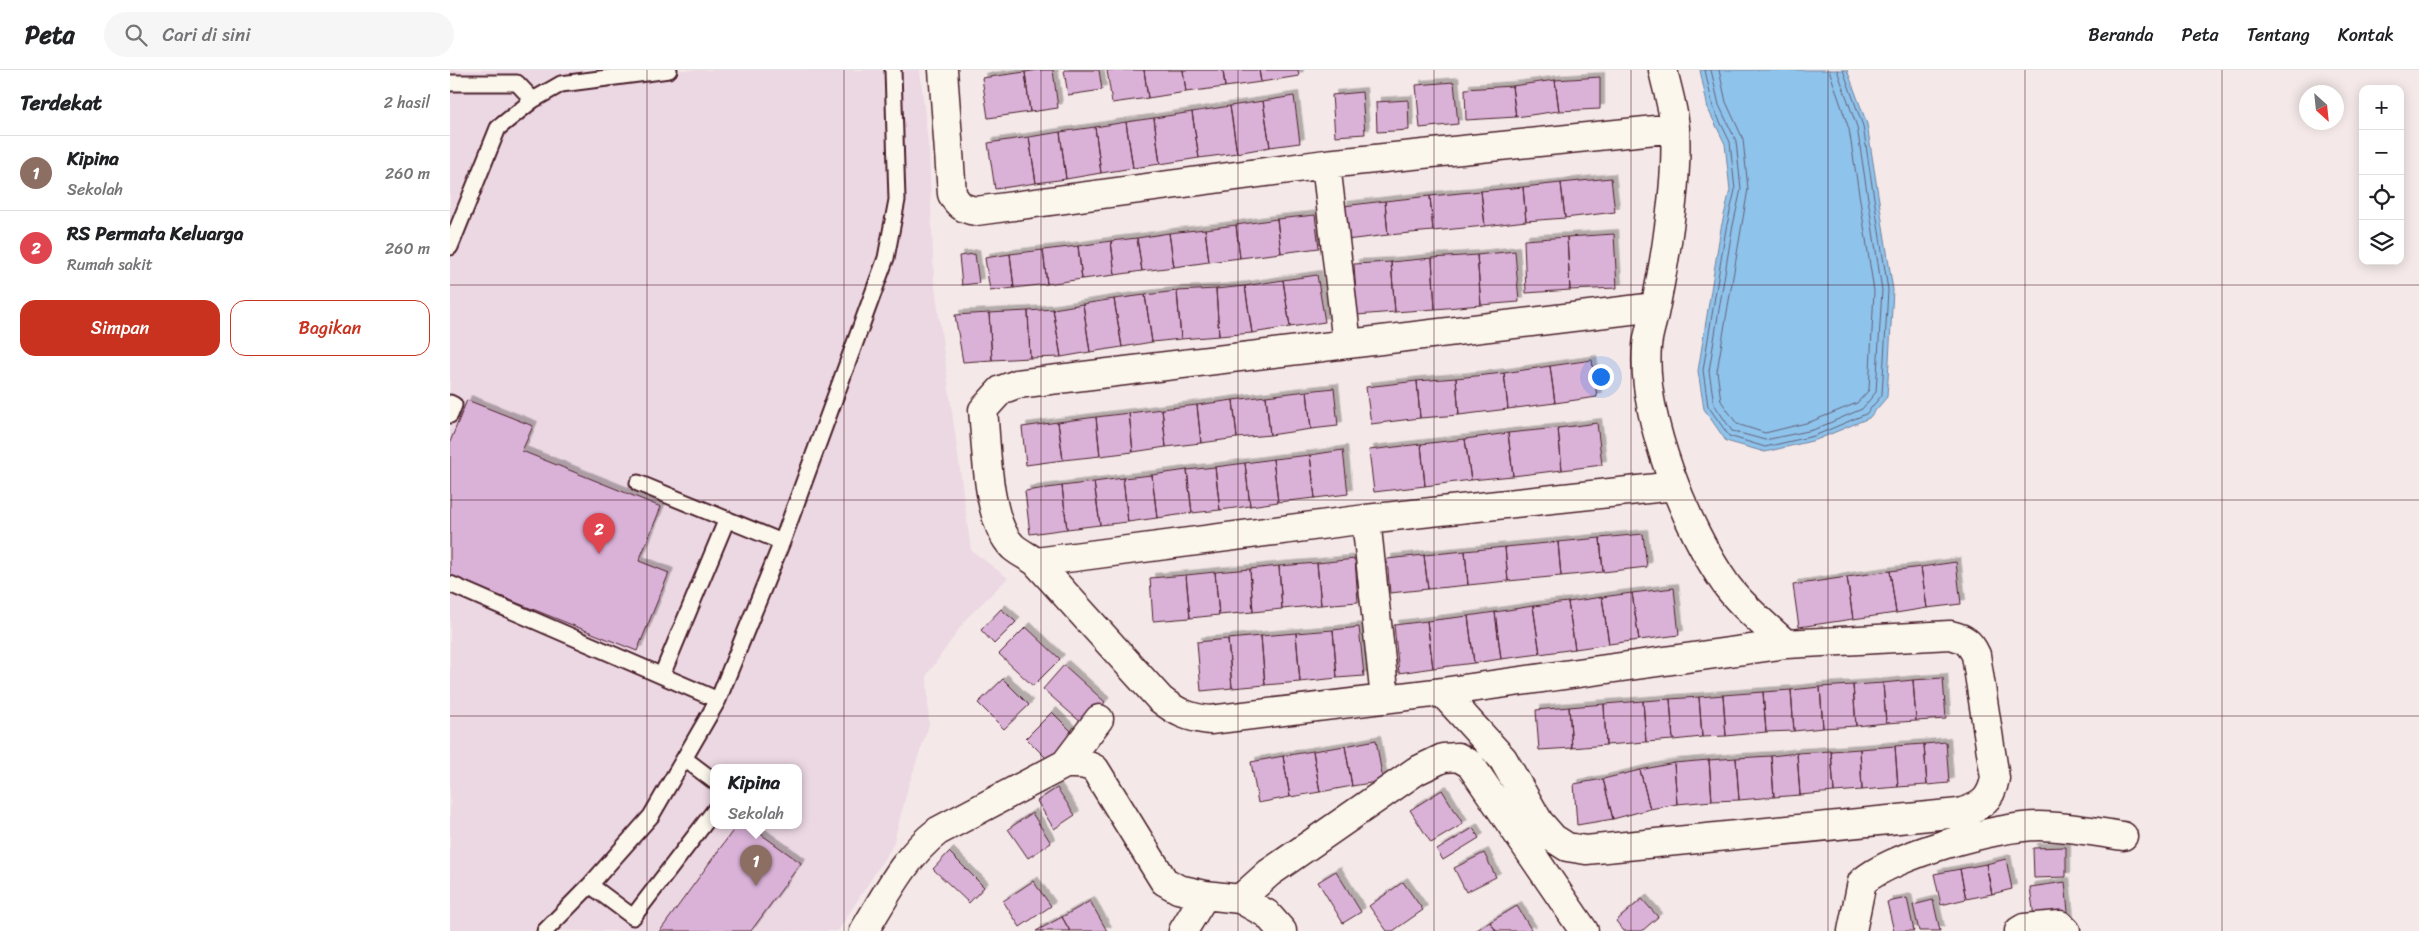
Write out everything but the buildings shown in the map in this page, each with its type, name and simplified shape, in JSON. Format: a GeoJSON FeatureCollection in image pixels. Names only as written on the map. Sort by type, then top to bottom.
{"type":"FeatureCollection","features":[{"type":"Feature","properties":{"kind":"street"},"geometry":{"type":"LineString","coordinates":[[943,70],[952,194],[958,204],[966,210],[976,212],[1326,164],[1675,128]]}},
{"type":"Feature","properties":{"kind":"street"},"geometry":{"type":"LineString","coordinates":[[1663,70],[1675,128],[1674,172],[1668,235],[1647,346],[1648,376],[1660,442],[1675,486],[1693,528],[1727,586],[1748,611],[1786,644]]}},
{"type":"Feature","properties":{"kind":"street"},"geometry":{"type":"LineString","coordinates":[[1326,164],[1347,344]]}},
{"type":"Feature","properties":{"kind":"street"},"geometry":{"type":"LineString","coordinates":[[1442,692],[1504,759],[1539,822],[1552,838],[1567,847],[1586,850],[1959,813],[1974,809],[1986,800],[1992,792],[1995,778],[1976,655],[1971,645],[1963,638],[1950,635],[1786,644],[1442,692],[1210,720],[1191,718],[1177,712],[1160,699],[1036,562],[1014,547],[1006,537],[999,526],[993,505],[983,410],[1000,390],[1017,384],[1655,307]]}},
{"type":"Feature","properties":{"kind":"street"},"geometry":{"type":"LineString","coordinates":[[1036,562],[1366,519],[1675,486]]}},
{"type":"Feature","properties":{"kind":"street"},"geometry":{"type":"LineString","coordinates":[[1366,519],[1385,698]]}},
{"type":"Feature","properties":{"kind":"street"},"geometry":{"type":"LineString","coordinates":[[864,930],[923,842],[954,821],[1066,764],[1100,719]]}},
{"type":"Feature","properties":{"kind":"street"},"geometry":{"type":"LineString","coordinates":[[1240,899],[1269,873],[1416,771],[1443,758],[1458,757],[1470,764],[1584,931]]}},
{"type":"Feature","properties":{"kind":"street"},"geometry":{"type":"LineString","coordinates":[[1066,764],[1088,764],[1096,769],[1164,881],[1178,889],[1205,895],[1240,899],[1267,914],[1282,931]]}},
{"type":"Feature","properties":{"kind":"street"},"geometry":{"type":"LineString","coordinates":[[1852,931],[1862,882],[1881,869],[1933,849],[2006,829],[2039,826],[2123,836]]}},
{"type":"Feature","properties":{"kind":"street"},"geometry":{"type":"LineString","coordinates":[[1182,931],[1205,895]]}},
{"type":"Feature","properties":{"kind":"street"},"geometry":{"type":"LineString","coordinates":[[2019,931],[2024,928],[2060,924],[2066,931]]}},
{"type":"Feature","properties":{"kind":"lane"},"geometry":{"type":"LineString","coordinates":[[450,247],[498,128],[534,100],[561,84],[669,70]]}},
{"type":"Feature","properties":{"kind":"lane"},"geometry":{"type":"LineString","coordinates":[[545,931],[590,885],[651,816],[718,700],[782,542],[886,258],[897,200],[893,70]]}},
{"type":"Feature","properties":{"kind":"lane"},"geometry":{"type":"LineString","coordinates":[[450,83],[517,83],[534,100]]}},
{"type":"Feature","properties":{"kind":"lane"},"geometry":{"type":"LineString","coordinates":[[450,403],[454,405],[450,415]]}},
{"type":"Feature","properties":{"kind":"lane"},"geometry":{"type":"LineString","coordinates":[[638,483],[782,542]]}},
{"type":"Feature","properties":{"kind":"lane"},"geometry":{"type":"LineString","coordinates":[[662,676],[727,519]]}},
{"type":"Feature","properties":{"kind":"lane"},"geometry":{"type":"LineString","coordinates":[[450,584],[718,700]]}},
{"type":"Feature","properties":{"kind":"lane"},"geometry":{"type":"LineString","coordinates":[[685,759],[710,778]]}},
{"type":"Feature","properties":{"kind":"lane"},"geometry":{"type":"LineString","coordinates":[[590,885],[633,917],[710,816]]}},
{"type":"Feature","properties":{"kind":"shaded area"},"geometry":{"type":"Polygon","coordinates":[[[450,70],[920,70],[929,152],[934,279],[971,550],[1008,578],[967,618],[927,675],[929,725],[909,784],[893,845],[838,931],[450,931],[450,70]]]}},
{"type":"Feature","properties":{"kind":"water"},"geometry":{"type":"Polygon","coordinates":[[[1700,70],[1847,70],[1867,124],[1893,290],[1887,397],[1869,418],[1816,440],[1765,452],[1726,441],[1704,409],[1698,371],[1721,228],[1730,190],[1725,144],[1708,109],[1700,70]]]}},
{"type":"Feature","properties":{"kind":"place","name":"RS Permata Keluarga"},"geometry":{"type":"Point","coordinates":[599,554]}},
{"type":"Feature","properties":{"kind":"place","name":"Kipina"},"geometry":{"type":"Point","coordinates":[756,886]}}]}
